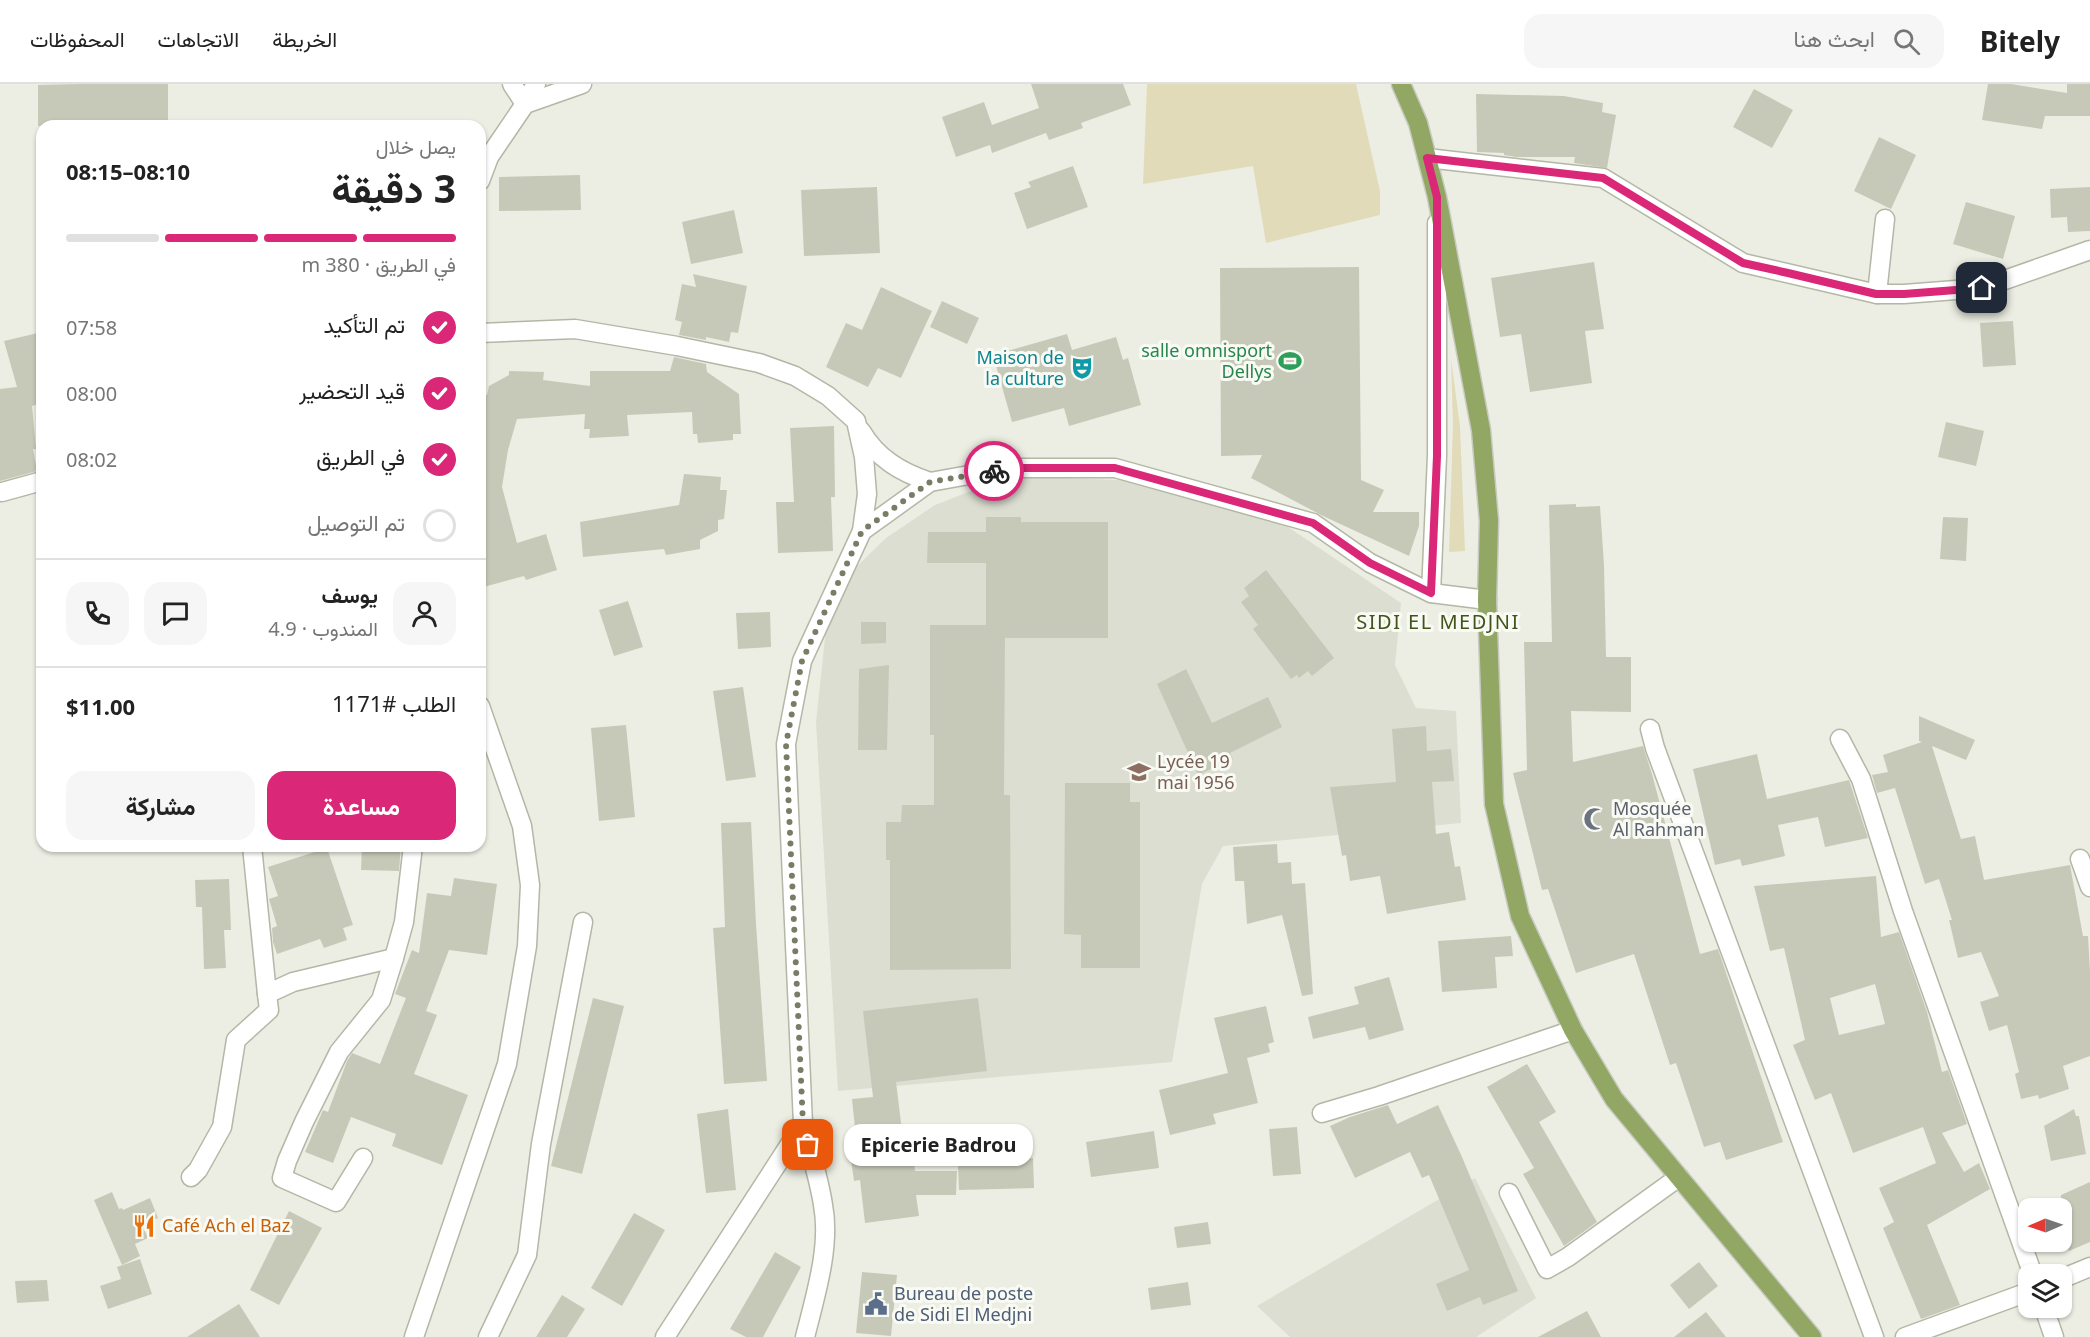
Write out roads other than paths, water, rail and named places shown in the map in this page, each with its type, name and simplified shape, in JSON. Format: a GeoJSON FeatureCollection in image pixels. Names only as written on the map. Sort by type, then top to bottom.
{"type":"FeatureCollection","features":[{"type":"Feature","properties":{"kind":"main road"},"geometry":{"type":"LineString","coordinates":[[1401,84],[1418,123],[1437,197],[1481,430],[1490,521],[1487,600],[1494,804],[1520,916],[1573,1030],[1614,1099],[1812,1337]]}},
{"type":"Feature","properties":{"kind":"street"},"geometry":{"type":"LineString","coordinates":[[512,84],[525,104]]}},
{"type":"Feature","properties":{"kind":"street"},"geometry":{"type":"LineString","coordinates":[[486,166],[536,84]]}},
{"type":"Feature","properties":{"kind":"street"},"geometry":{"type":"LineString","coordinates":[[525,104],[582,84]]}},
{"type":"Feature","properties":{"kind":"street"},"geometry":{"type":"LineString","coordinates":[[1427,158],[1603,178],[1743,263],[1876,294],[1982,288],[2090,250]]}},
{"type":"Feature","properties":{"kind":"street"},"geometry":{"type":"LineString","coordinates":[[1431,593],[1437,456],[1437,197]]}},
{"type":"Feature","properties":{"kind":"street"},"geometry":{"type":"LineString","coordinates":[[1876,294],[1885,219]]}},
{"type":"Feature","properties":{"kind":"street"},"geometry":{"type":"LineString","coordinates":[[486,333],[575,329],[677,346],[759,363],[795,376],[828,396],[856,421],[868,442],[885,460],[906,474],[930,482]]}},
{"type":"Feature","properties":{"kind":"street"},"geometry":{"type":"LineString","coordinates":[[805,1337],[816,1294],[825,1238],[824,1206],[803,1124],[786,744],[802,661],[862,531],[867,494],[864,457],[856,421]]}},
{"type":"Feature","properties":{"kind":"street"},"geometry":{"type":"LineString","coordinates":[[862,531],[930,482],[1008,468],[1115,468],[1313,523],[1370,563],[1431,593],[1487,600]]}},
{"type":"Feature","properties":{"kind":"street"},"geometry":{"type":"LineString","coordinates":[[2,492],[36,483]]}},
{"type":"Feature","properties":{"kind":"street"},"geometry":{"type":"LineString","coordinates":[[414,1337],[507,1064],[527,946],[530,885],[522,826],[486,723]]}},
{"type":"Feature","properties":{"kind":"street"},"geometry":{"type":"LineString","coordinates":[[1650,729],[1711,904],[1874,1337]]}},
{"type":"Feature","properties":{"kind":"street"},"geometry":{"type":"LineString","coordinates":[[1840,739],[1861,779],[1903,911],[2029,1264]]}},
{"type":"Feature","properties":{"kind":"street"},"geometry":{"type":"LineString","coordinates":[[191,1177],[198,1170],[222,1127],[236,1040],[270,1010],[253,852]]}},
{"type":"Feature","properties":{"kind":"street"},"geometry":{"type":"LineString","coordinates":[[363,1158],[336,1202],[282,1178],[304,1122],[339,1052],[381,1000],[404,922],[413,852]]}},
{"type":"Feature","properties":{"kind":"street"},"geometry":{"type":"LineString","coordinates":[[2080,859],[2090,887]]}},
{"type":"Feature","properties":{"kind":"street"},"geometry":{"type":"LineString","coordinates":[[488,1337],[527,1255],[541,1144],[584,922]]}},
{"type":"Feature","properties":{"kind":"street"},"geometry":{"type":"LineString","coordinates":[[267,994],[293,982],[394,958]]}},
{"type":"Feature","properties":{"kind":"street"},"geometry":{"type":"LineString","coordinates":[[1322,1113],[1573,1030]]}},
{"type":"Feature","properties":{"kind":"street"},"geometry":{"type":"LineString","coordinates":[[665,1337],[803,1124]]}},
{"type":"Feature","properties":{"kind":"street"},"geometry":{"type":"LineString","coordinates":[[1509,1193],[1547,1269],[1568,1257],[1679,1177]]}},
{"type":"Feature","properties":{"kind":"street"},"geometry":{"type":"LineString","coordinates":[[2072,1274],[2090,1267]]}},
{"type":"Feature","properties":{"kind":"street"},"geometry":{"type":"LineString","coordinates":[[1905,1337],[2018,1296]]}},
{"type":"Feature","properties":{"kind":"street"},"geometry":{"type":"LineString","coordinates":[[2047,1318],[2054,1337]]}},
{"type":"Feature","properties":{"kind":"place","name":"salle omnisport Dellys"},"geometry":{"type":"Point","coordinates":[1290,361]}},
{"type":"Feature","properties":{"kind":"place","name":"Maison de la culture"},"geometry":{"type":"Point","coordinates":[1082,368]}},
{"type":"Feature","properties":{"kind":"place","name":"Lycée 19 mai 1956"},"geometry":{"type":"Point","coordinates":[1139,772]}},
{"type":"Feature","properties":{"kind":"place","name":"Mosquée Al Rahman"},"geometry":{"type":"Point","coordinates":[1595,819]}},
{"type":"Feature","properties":{"kind":"place","name":"Epicerie Badrou"},"geometry":{"type":"Point","coordinates":[808,1145]}},
{"type":"Feature","properties":{"kind":"place","name":"Café Ach el Baz"},"geometry":{"type":"Point","coordinates":[144,1226]}},
{"type":"Feature","properties":{"kind":"place","name":"Bureau de poste de Sidi El Medjni"},"geometry":{"type":"Point","coordinates":[876,1304]}},
{"type":"Feature","properties":{"kind":"district","name":"SIDI EL MEDJNI"},"geometry":{"type":"Point","coordinates":[1438,622]}}]}
